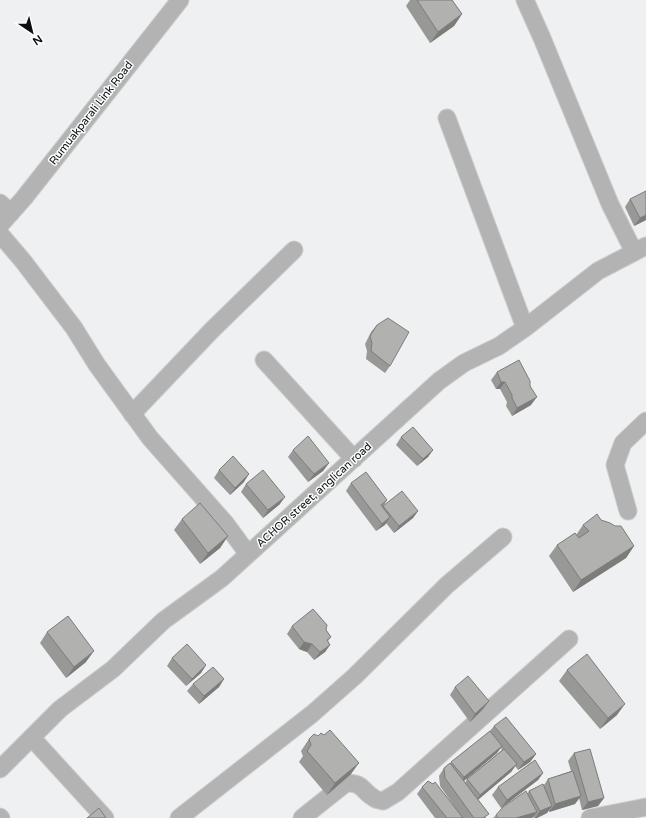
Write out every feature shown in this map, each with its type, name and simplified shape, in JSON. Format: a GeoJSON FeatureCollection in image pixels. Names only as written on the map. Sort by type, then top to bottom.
{"type":"FeatureCollection","features":[{"type":"Feature","properties":{"kind":"street","name":"Rumuakparali Link Road"},"geometry":{"type":"LineString","coordinates":[[0,225],[6,208],[24,198],[180,0]]}},
{"type":"Feature","properties":{"kind":"street"},"geometry":{"type":"LineString","coordinates":[[524,0],[545,45],[610,204],[640,249]]}},
{"type":"Feature","properties":{"kind":"street"},"geometry":{"type":"LineString","coordinates":[[447,118],[525,328]]}},
{"type":"Feature","properties":{"kind":"street"},"geometry":{"type":"LineString","coordinates":[[0,234],[23,261],[74,328],[97,365],[150,438],[226,524],[248,554]]}},
{"type":"Feature","properties":{"kind":"street","name":"ACHOR street, anglican road"},"geometry":{"type":"LineString","coordinates":[[0,769],[60,709],[113,669],[162,621],[222,578],[439,381],[464,363],[499,346],[525,328],[598,271],[640,249]]}},
{"type":"Feature","properties":{"kind":"street"},"geometry":{"type":"LineString","coordinates":[[132,414],[212,330],[294,250]]}},
{"type":"Feature","properties":{"kind":"street"},"geometry":{"type":"LineString","coordinates":[[264,360],[354,459]]}},
{"type":"Feature","properties":{"kind":"street"},"geometry":{"type":"LineString","coordinates":[[628,511],[615,465],[623,443],[646,422]]}},
{"type":"Feature","properties":{"kind":"street"},"geometry":{"type":"LineString","coordinates":[[179,818],[312,714],[350,680],[447,585],[502,537]]}},
{"type":"Feature","properties":{"kind":"street"},"geometry":{"type":"LineString","coordinates":[[302,818],[346,783],[356,783],[374,798],[383,801],[398,792],[569,639]]}},
{"type":"Feature","properties":{"kind":"street"},"geometry":{"type":"LineString","coordinates":[[32,738],[105,818]]}},
{"type":"Feature","properties":{"kind":"street"},"geometry":{"type":"LineString","coordinates":[[590,818],[646,807]]}},
{"type":"Feature","properties":{"kind":"building"},"geometry":{"type":"Polygon","coordinates":[[[417,0],[452,0],[462,14],[438,32],[417,0]]]}},
{"type":"Feature","properties":{"kind":"building"},"geometry":{"type":"Polygon","coordinates":[[[646,191],[646,215],[640,218],[630,199],[646,191]]]}},
{"type":"Feature","properties":{"kind":"building"},"geometry":{"type":"Polygon","coordinates":[[[388,318],[409,332],[390,366],[371,351],[372,343],[370,336],[377,325],[388,318]]]}},
{"type":"Feature","properties":{"kind":"building"},"geometry":{"type":"Polygon","coordinates":[[[519,360],[530,381],[530,386],[537,397],[517,408],[505,382],[501,382],[497,372],[519,360]]]}},
{"type":"Feature","properties":{"kind":"building"},"geometry":{"type":"Polygon","coordinates":[[[413,427],[433,450],[423,459],[401,437],[413,427]]]}},
{"type":"Feature","properties":{"kind":"building"},"geometry":{"type":"Polygon","coordinates":[[[308,436],[329,463],[314,474],[293,450],[308,436]]]}},
{"type":"Feature","properties":{"kind":"building"},"geometry":{"type":"Polygon","coordinates":[[[233,456],[249,474],[235,488],[219,470],[233,456]]]}},
{"type":"Feature","properties":{"kind":"building"},"geometry":{"type":"Polygon","coordinates":[[[263,470],[285,497],[268,510],[246,484],[263,470]]]}},
{"type":"Feature","properties":{"kind":"building"},"geometry":{"type":"Polygon","coordinates":[[[366,472],[387,500],[381,505],[390,517],[382,524],[351,483],[366,472]]]}},
{"type":"Feature","properties":{"kind":"building"},"geometry":{"type":"Polygon","coordinates":[[[402,491],[418,511],[399,526],[383,506],[402,491]]]}},
{"type":"Feature","properties":{"kind":"building"},"geometry":{"type":"Polygon","coordinates":[[[200,503],[228,536],[208,553],[182,519],[200,503]]]}},
{"type":"Feature","properties":{"kind":"building"},"geometry":{"type":"Polygon","coordinates":[[[597,514],[601,520],[615,526],[621,526],[634,546],[581,580],[557,545],[575,533],[579,538],[589,531],[583,525],[597,514]]]}},
{"type":"Feature","properties":{"kind":"building"},"geometry":{"type":"Polygon","coordinates":[[[313,609],[327,625],[326,630],[331,637],[327,640],[330,645],[320,652],[312,644],[304,642],[292,626],[313,609]]]}},
{"type":"Feature","properties":{"kind":"building"},"geometry":{"type":"Polygon","coordinates":[[[68,616],[94,651],[74,667],[47,632],[68,616]]]}},
{"type":"Feature","properties":{"kind":"building"},"geometry":{"type":"Polygon","coordinates":[[[187,644],[206,665],[192,679],[172,658],[187,644]]]}},
{"type":"Feature","properties":{"kind":"building"},"geometry":{"type":"Polygon","coordinates":[[[587,654],[625,704],[608,718],[567,670],[587,654]]]}},
{"type":"Feature","properties":{"kind":"building"},"geometry":{"type":"Polygon","coordinates":[[[213,667],[224,679],[204,696],[193,684],[213,667]]]}},
{"type":"Feature","properties":{"kind":"building"},"geometry":{"type":"Polygon","coordinates":[[[468,676],[489,701],[475,714],[455,687],[468,676]]]}},
{"type":"Feature","properties":{"kind":"building"},"geometry":{"type":"Polygon","coordinates":[[[506,717],[536,754],[524,762],[494,726],[506,717]]]}},
{"type":"Feature","properties":{"kind":"building"},"geometry":{"type":"Polygon","coordinates":[[[330,730],[359,763],[335,783],[307,751],[311,745],[309,739],[314,734],[318,736],[321,733],[324,735],[330,730]]]}},
{"type":"Feature","properties":{"kind":"building"},"geometry":{"type":"Polygon","coordinates":[[[490,731],[502,746],[464,777],[451,762],[490,731]]]}},
{"type":"Feature","properties":{"kind":"building"},"geometry":{"type":"Polygon","coordinates":[[[504,749],[517,764],[480,795],[467,779],[504,749]]]}},
{"type":"Feature","properties":{"kind":"building"},"geometry":{"type":"Polygon","coordinates":[[[590,749],[604,798],[588,802],[574,753],[590,749]]]}},
{"type":"Feature","properties":{"kind":"building"},"geometry":{"type":"Polygon","coordinates":[[[535,760],[543,773],[507,800],[498,787],[535,760]]]}},
{"type":"Feature","properties":{"kind":"building"},"geometry":{"type":"Polygon","coordinates":[[[450,763],[489,814],[483,818],[474,818],[445,778],[444,768],[450,763]]]}},
{"type":"Feature","properties":{"kind":"building"},"geometry":{"type":"Polygon","coordinates":[[[573,771],[581,796],[555,804],[548,779],[573,771]]]}},
{"type":"Feature","properties":{"kind":"building"},"geometry":{"type":"Polygon","coordinates":[[[428,781],[433,784],[435,782],[463,818],[447,818],[422,787],[428,781]]]}},
{"type":"Feature","properties":{"kind":"building"},"geometry":{"type":"Polygon","coordinates":[[[543,784],[552,806],[540,811],[529,791],[543,784]]]}},
{"type":"Feature","properties":{"kind":"building"},"geometry":{"type":"Polygon","coordinates":[[[526,791],[537,812],[516,818],[498,818],[496,815],[503,807],[526,791]]]}},
{"type":"Feature","properties":{"kind":"building"},"geometry":{"type":"Polygon","coordinates":[[[99,808],[106,818],[87,818],[99,808]]]}}]}
